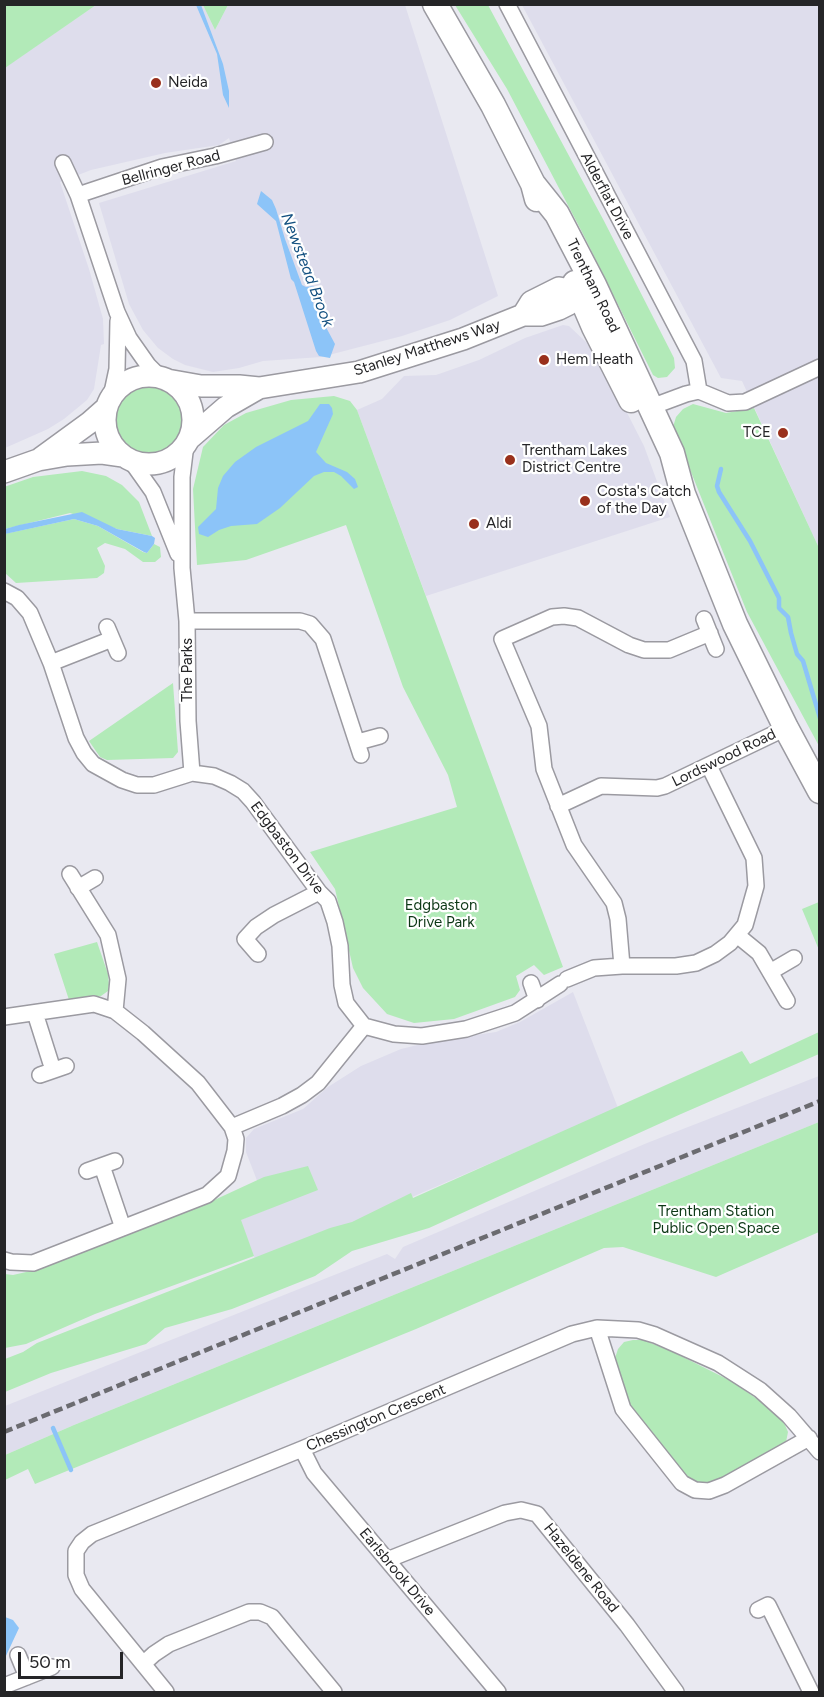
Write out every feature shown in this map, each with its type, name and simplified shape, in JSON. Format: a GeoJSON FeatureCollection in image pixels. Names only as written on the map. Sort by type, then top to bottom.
{"type":"FeatureCollection","features":[{"type":"Feature","properties":{"kind":"main road","name":"Trentham Road"},"geometry":{"type":"LineString","coordinates":[[435,4],[493,105],[533,184],[557,214],[587,288],[651,407],[672,453],[683,494],[735,624],[819,791]]}},
{"type":"Feature","properties":{"kind":"main road","name":"Stanley Matthews Way"},"geometry":{"type":"LineString","coordinates":[[164,379],[201,386],[259,388],[359,372],[463,339],[523,315],[531,302],[560,288],[587,288]]}},
{"type":"Feature","properties":{"kind":"main road","name":"Trentham Road"},"geometry":{"type":"LineString","coordinates":[[587,288],[594,327],[660,461],[683,494]]}},
{"type":"Feature","properties":{"kind":"main road"},"geometry":{"type":"LineString","coordinates":[[4,472],[38,460],[92,453],[127,458],[144,465],[158,464],[171,459],[188,442],[193,427],[192,408],[182,392],[164,379],[149,376],[130,380],[119,387],[109,403],[89,423],[38,460]]}},
{"type":"Feature","properties":{"kind":"main road","name":"Stanley Matthews Way"},"geometry":{"type":"LineString","coordinates":[[188,442],[226,407],[259,388]]}},
{"type":"Feature","properties":{"kind":"main road"},"geometry":{"type":"LineString","coordinates":[[109,403],[105,420],[106,432],[114,448],[127,458]]}},
{"type":"Feature","properties":{"kind":"street","name":"Alderflat Drive"},"geometry":{"type":"LineString","coordinates":[[507,4],[694,361],[699,391]]}},
{"type":"Feature","properties":{"kind":"street","name":"Bellringer Road"},"geometry":{"type":"LineString","coordinates":[[78,195],[162,167],[265,142]]}},
{"type":"Feature","properties":{"kind":"street"},"geometry":{"type":"LineString","coordinates":[[63,163],[78,195],[117,312],[129,338],[148,365],[164,379]]}},
{"type":"Feature","properties":{"kind":"street"},"geometry":{"type":"LineString","coordinates":[[109,403],[117,369],[117,312]]}},
{"type":"Feature","properties":{"kind":"street"},"geometry":{"type":"LineString","coordinates":[[651,407],[699,391],[728,403],[745,402],[819,367]]}},
{"type":"Feature","properties":{"kind":"street","name":"The Parks"},"geometry":{"type":"LineString","coordinates":[[188,442],[182,477],[182,568],[187,621],[188,721],[192,772]]}},
{"type":"Feature","properties":{"kind":"street","name":"The Parks"},"geometry":{"type":"LineString","coordinates":[[127,458],[158,503],[182,568]]}},
{"type":"Feature","properties":{"kind":"street"},"geometry":{"type":"LineString","coordinates":[[4,591],[17,598],[30,614],[51,663],[76,738],[93,764],[122,780],[137,785],[154,785],[192,772]]}},
{"type":"Feature","properties":{"kind":"street"},"geometry":{"type":"LineString","coordinates":[[622,966],[618,919],[614,903],[574,845],[544,769],[539,726],[502,639],[552,617],[564,615],[578,618],[629,645],[644,650],[669,650],[707,626],[716,649]]}},
{"type":"Feature","properties":{"kind":"street"},"geometry":{"type":"LineString","coordinates":[[187,621],[300,621],[310,624],[323,639],[360,749],[380,736]]}},
{"type":"Feature","properties":{"kind":"street"},"geometry":{"type":"LineString","coordinates":[[51,663],[112,640]]}},
{"type":"Feature","properties":{"kind":"street","name":"Lordswood Road"},"geometry":{"type":"LineString","coordinates":[[558,806],[601,786],[657,788],[709,766],[786,728]]}},
{"type":"Feature","properties":{"kind":"street"},"geometry":{"type":"LineString","coordinates":[[232,1127],[282,1106],[318,1083],[364,1026],[394,1034],[422,1036],[466,1029],[515,1013],[564,982],[594,968],[676,966],[696,963],[715,954],[730,943],[745,925],[754,898],[757,872],[754,858],[709,766]]}},
{"type":"Feature","properties":{"kind":"street","name":"Edgbaston Drive"},"geometry":{"type":"LineString","coordinates":[[192,772],[214,776],[243,791],[328,901],[340,946],[342,986],[346,1003],[364,1026]]}},
{"type":"Feature","properties":{"kind":"street"},"geometry":{"type":"LineString","coordinates":[[70,874],[108,935],[118,979],[115,1011]]}},
{"type":"Feature","properties":{"kind":"street"},"geometry":{"type":"LineString","coordinates":[[78,888],[95,878]]}},
{"type":"Feature","properties":{"kind":"street"},"geometry":{"type":"LineString","coordinates":[[258,954],[240,934],[319,892]]}},
{"type":"Feature","properties":{"kind":"street"},"geometry":{"type":"LineString","coordinates":[[737,935],[759,952],[788,1001]]}},
{"type":"Feature","properties":{"kind":"street"},"geometry":{"type":"LineString","coordinates":[[770,972],[794,958]]}},
{"type":"Feature","properties":{"kind":"street"},"geometry":{"type":"LineString","coordinates":[[531,983],[537,1000]]}},
{"type":"Feature","properties":{"kind":"street"},"geometry":{"type":"LineString","coordinates":[[4,1017],[94,1004],[115,1011],[198,1083],[232,1127],[236,1139],[228,1176],[207,1196],[33,1263],[4,1260]]}},
{"type":"Feature","properties":{"kind":"street"},"geometry":{"type":"LineString","coordinates":[[35,1013],[53,1070]]}},
{"type":"Feature","properties":{"kind":"street"},"geometry":{"type":"LineString","coordinates":[[101,1166],[123,1228]]}},
{"type":"Feature","properties":{"kind":"street"},"geometry":{"type":"LineString","coordinates":[[597,1328],[623,1410],[682,1483],[694,1490],[710,1491],[725,1485],[809,1438]]}},
{"type":"Feature","properties":{"kind":"street","name":"Chessington Crescent"},"geometry":{"type":"LineString","coordinates":[[166,1692],[82,1589],[76,1575],[76,1551],[92,1534],[302,1449],[572,1334],[597,1328],[638,1330],[655,1335],[718,1363],[760,1390],[789,1416],[819,1452]]}},
{"type":"Feature","properties":{"kind":"street","name":"Earlsbrook Drive"},"geometry":{"type":"LineString","coordinates":[[302,1449],[314,1473],[498,1692]]}},
{"type":"Feature","properties":{"kind":"street","name":"Hazeldene Road"},"geometry":{"type":"LineString","coordinates":[[387,1560],[505,1513],[521,1510],[537,1514],[627,1625],[676,1692]]}},
{"type":"Feature","properties":{"kind":"street"},"geometry":{"type":"LineString","coordinates":[[768,1605],[811,1692]]}},
{"type":"Feature","properties":{"kind":"street"},"geometry":{"type":"LineString","coordinates":[[143,1664],[169,1644],[249,1612],[260,1612],[272,1617],[334,1692]]}},
{"type":"Feature","properties":{"kind":"street"},"geometry":{"type":"LineString","coordinates":[[18,1656],[27,1677]]}},
{"type":"Feature","properties":{"kind":"street"},"geometry":{"type":"LineString","coordinates":[[4,1686],[52,1667]]}},
{"type":"Feature","properties":{"kind":"shaded area"},"geometry":{"type":"Polygon","coordinates":[[[96,5],[203,5],[215,30],[228,5],[405,5],[498,296],[450,320],[402,336],[321,357],[263,361],[213,372],[185,365],[158,348],[143,330],[129,304],[99,203],[236,161],[229,138],[219,145],[165,153],[91,170],[60,182],[103,319],[104,344],[101,345],[94,389],[87,400],[64,419],[48,429],[5,448],[4,68],[96,5]]]}},
{"type":"Feature","properties":{"kind":"shaded area"},"geometry":{"type":"Polygon","coordinates":[[[522,5],[819,5],[819,548],[742,381],[721,378],[522,5]]]}},
{"type":"Feature","properties":{"kind":"shaded area","name":"Trentham Lakes District Centre"},"geometry":{"type":"Polygon","coordinates":[[[563,325],[569,326],[587,343],[621,401],[644,446],[670,517],[426,596],[357,410],[382,399],[404,376],[436,375],[479,360],[525,338],[563,325]]]}},
{"type":"Feature","properties":{"kind":"shaded area"},"geometry":{"type":"Polygon","coordinates":[[[573,992],[618,1108],[257,1264],[240,1220],[268,1209],[246,1152],[246,1138],[254,1129],[303,1109],[328,1087],[361,1066],[401,1049],[496,1032],[520,1022],[573,992]]]}},
{"type":"Feature","properties":{"kind":"shaded area"},"geometry":{"type":"Polygon","coordinates":[[[819,1076],[819,1122],[5,1455],[5,1406],[387,1254],[395,1259],[403,1247],[647,1143],[819,1076]]]}},
{"type":"Feature","properties":{"kind":"green space"},"geometry":{"type":"Polygon","coordinates":[[[5,4],[96,4],[96,5],[5,68],[5,4]]]}},
{"type":"Feature","properties":{"kind":"green space"},"geometry":{"type":"Polygon","coordinates":[[[203,5],[228,5],[215,30],[203,5]]]}},
{"type":"Feature","properties":{"kind":"green space"},"geometry":{"type":"Polygon","coordinates":[[[455,5],[488,5],[604,221],[674,358],[675,368],[667,377],[658,378],[653,375],[507,89],[455,5]]]}},
{"type":"Feature","properties":{"kind":"green space"},"geometry":{"type":"Polygon","coordinates":[[[156,385],[169,391],[178,400],[182,406],[184,420],[182,434],[174,445],[163,453],[142,455],[124,445],[116,434],[114,413],[124,395],[135,387],[156,385]]]}},
{"type":"Feature","properties":{"kind":"green space","name":"Edgbaston Drive Park"},"geometry":{"type":"Polygon","coordinates":[[[334,396],[350,401],[357,410],[563,967],[544,975],[534,965],[516,976],[520,990],[515,997],[454,1019],[414,1023],[387,1014],[363,988],[353,968],[335,889],[310,852],[457,807],[448,775],[403,687],[346,525],[246,560],[197,565],[193,489],[203,447],[224,425],[246,413],[291,400],[334,396]]]}},
{"type":"Feature","properties":{"kind":"green space"},"geometry":{"type":"Polygon","coordinates":[[[693,404],[726,413],[754,408],[819,548],[819,746],[747,612],[673,427],[676,417],[683,409],[693,404]]]}},
{"type":"Feature","properties":{"kind":"green space"},"geometry":{"type":"Polygon","coordinates":[[[82,471],[106,476],[122,485],[139,502],[152,536],[117,529],[70,513],[5,529],[4,487],[33,477],[82,471]]]}},
{"type":"Feature","properties":{"kind":"green space"},"geometry":{"type":"Polygon","coordinates":[[[74,519],[98,526],[143,552],[147,553],[154,544],[160,547],[161,557],[155,562],[143,562],[125,549],[105,543],[97,548],[105,566],[104,573],[97,578],[16,583],[5,573],[4,534],[74,519]]]}},
{"type":"Feature","properties":{"kind":"green space"},"geometry":{"type":"Polygon","coordinates":[[[173,683],[178,752],[173,758],[107,760],[100,757],[89,741],[173,683]]]}},
{"type":"Feature","properties":{"kind":"green space"},"geometry":{"type":"Polygon","coordinates":[[[819,902],[819,950],[802,909],[819,902]]]}},
{"type":"Feature","properties":{"kind":"green space"},"geometry":{"type":"Polygon","coordinates":[[[97,942],[108,974],[108,991],[101,996],[69,1000],[54,954],[97,942]]]}},
{"type":"Feature","properties":{"kind":"green space"},"geometry":{"type":"Polygon","coordinates":[[[819,1032],[819,1054],[429,1228],[352,1251],[315,1276],[232,1309],[165,1328],[146,1344],[51,1373],[5,1392],[5,1359],[37,1343],[330,1228],[352,1222],[411,1193],[413,1198],[742,1051],[750,1064],[819,1032]]]}},
{"type":"Feature","properties":{"kind":"green space","name":"Trentham Station Public Open Space"},"geometry":{"type":"Polygon","coordinates":[[[819,1122],[819,1232],[716,1277],[623,1247],[604,1248],[416,1329],[35,1484],[28,1469],[5,1480],[5,1455],[819,1122]]]}},
{"type":"Feature","properties":{"kind":"green space"},"geometry":{"type":"Polygon","coordinates":[[[308,1166],[318,1190],[241,1220],[254,1256],[95,1314],[26,1344],[5,1348],[5,1274],[13,1275],[35,1270],[197,1208],[264,1177],[308,1166]]]}},
{"type":"Feature","properties":{"kind":"green space"},"geometry":{"type":"Polygon","coordinates":[[[643,1340],[671,1351],[733,1382],[781,1416],[788,1432],[786,1442],[779,1448],[717,1480],[700,1484],[688,1480],[633,1414],[616,1369],[615,1358],[624,1342],[643,1340]]]}},
{"type":"Feature","properties":{"kind":"water"},"geometry":{"type":"Polygon","coordinates":[[[196,5],[201,5],[223,64],[229,91],[229,108],[223,95],[217,54],[196,5]]]}},
{"type":"Feature","properties":{"kind":"water"},"geometry":{"type":"Polygon","coordinates":[[[261,191],[272,200],[276,209],[302,285],[314,286],[317,289],[313,303],[335,344],[330,358],[319,356],[316,351],[294,282],[291,279],[276,221],[257,204],[261,191]]]}},
{"type":"Feature","properties":{"kind":"water"},"geometry":{"type":"Polygon","coordinates":[[[320,404],[329,404],[333,414],[316,452],[326,463],[347,472],[355,479],[358,487],[354,489],[334,472],[324,472],[314,476],[280,508],[257,524],[231,526],[208,537],[199,534],[198,527],[216,509],[218,488],[223,476],[235,462],[256,447],[308,421],[320,404]]]}},
{"type":"Feature","properties":{"kind":"water"},"geometry":{"type":"Polygon","coordinates":[[[82,512],[117,529],[152,536],[155,538],[154,544],[147,553],[98,526],[74,519],[5,534],[5,529],[19,525],[82,512]]]}},
{"type":"Feature","properties":{"kind":"water"},"geometry":{"type":"Polygon","coordinates":[[[5,1617],[13,1620],[19,1628],[5,1658],[5,1617]]]}},
{"type":"Feature","properties":{"kind":"waterway"},"geometry":{"type":"LineString","coordinates":[[721,469],[717,486],[719,492],[750,541],[779,598],[779,608],[788,617],[797,654],[803,661],[820,718]]}},
{"type":"Feature","properties":{"kind":"waterway","name":"Newstead Brook"},"geometry":{"type":"LineString","coordinates":[[53,1428],[71,1470]]}},
{"type":"Feature","properties":{"kind":"railway"},"geometry":{"type":"LineString","coordinates":[[4,1432],[820,1101]]}},
{"type":"Feature","properties":{"kind":"place","name":"Neida"},"geometry":{"type":"Point","coordinates":[156,83]}},
{"type":"Feature","properties":{"kind":"place","name":"Hem Heath"},"geometry":{"type":"Point","coordinates":[544,360]}},
{"type":"Feature","properties":{"kind":"place","name":"TCE"},"geometry":{"type":"Point","coordinates":[783,433]}},
{"type":"Feature","properties":{"kind":"place","name":"Trentham Lakes District Centre"},"geometry":{"type":"Point","coordinates":[510,460]}},
{"type":"Feature","properties":{"kind":"place","name":"Costa's Catch of the Day"},"geometry":{"type":"Point","coordinates":[585,501]}},
{"type":"Feature","properties":{"kind":"place","name":"Aldi"},"geometry":{"type":"Point","coordinates":[474,524]}}]}
